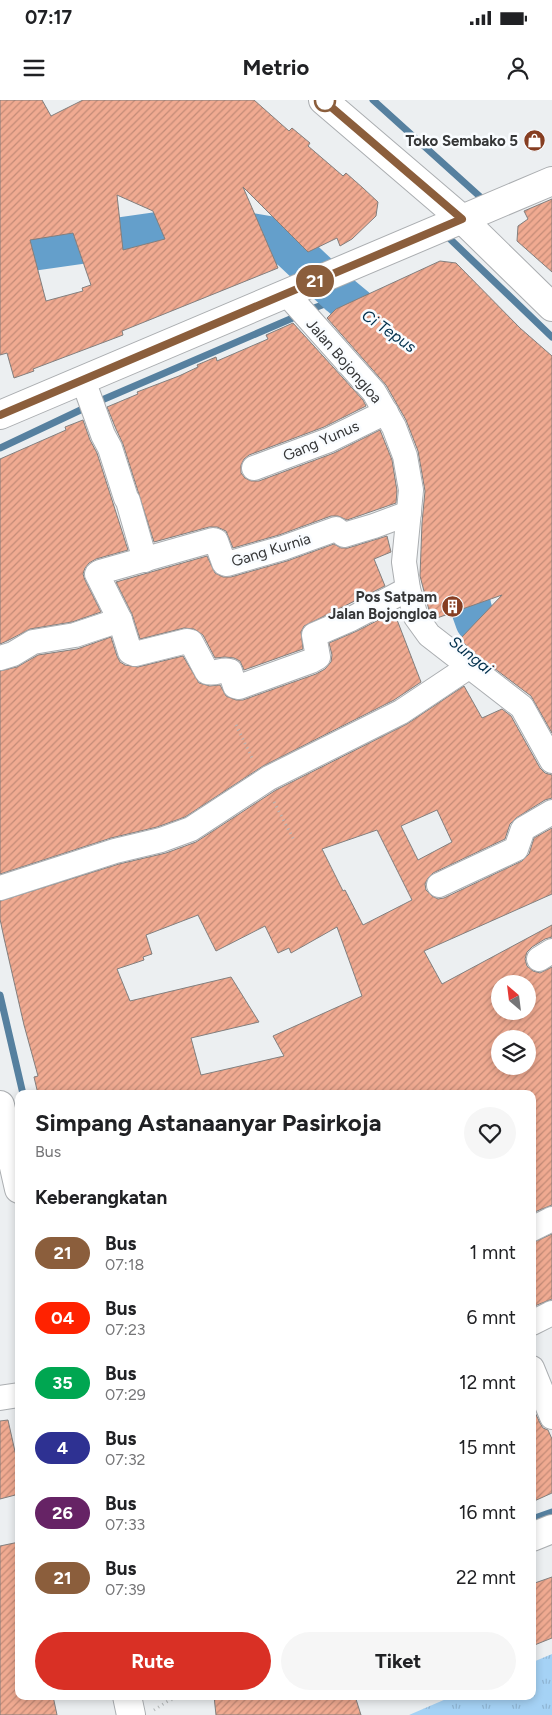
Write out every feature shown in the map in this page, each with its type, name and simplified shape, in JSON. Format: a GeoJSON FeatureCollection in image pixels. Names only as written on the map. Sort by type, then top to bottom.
{"type":"FeatureCollection","features":[{"type":"Feature","properties":{"kind":"main road"},"geometry":{"type":"LineString","coordinates":[[323,100],[462,219],[552,307]]}},
{"type":"Feature","properties":{"kind":"main road"},"geometry":{"type":"LineString","coordinates":[[0,415],[552,181]]}},
{"type":"Feature","properties":{"kind":"main road"},"geometry":{"type":"LineString","coordinates":[[0,1105],[15,1171]]}},
{"type":"Feature","properties":{"kind":"main road"},"geometry":{"type":"LineString","coordinates":[[536,1535],[552,1529]]}},
{"type":"Feature","properties":{"kind":"street","name":"Jalan Bojongloa"},"geometry":{"type":"LineString","coordinates":[[286,293],[374,392],[382,414],[405,456],[412,490],[402,592],[416,617],[429,634],[522,707],[552,761]]}},
{"type":"Feature","properties":{"kind":"street"},"geometry":{"type":"LineString","coordinates":[[83,380],[103,435],[110,448],[145,560],[97,574],[120,620],[130,652],[135,654],[187,641],[191,642],[207,672],[211,674],[228,670],[235,686],[240,688],[312,661],[318,657],[314,635],[402,592]]}},
{"type":"Feature","properties":{"kind":"street","name":"Gang Yunus"},"geometry":{"type":"LineString","coordinates":[[254,468],[329,440],[382,414]]}},
{"type":"Feature","properties":{"kind":"street","name":"Gang Kurnia"},"geometry":{"type":"LineString","coordinates":[[145,560],[213,540],[216,541],[224,563],[227,564],[283,548],[336,529],[344,535],[410,513]]}},
{"type":"Feature","properties":{"kind":"street"},"geometry":{"type":"LineString","coordinates":[[0,658],[13,654],[33,642],[75,635],[120,620]]}},
{"type":"Feature","properties":{"kind":"street"},"geometry":{"type":"LineString","coordinates":[[0,888],[115,851],[161,840],[191,829],[269,778],[401,712],[470,666]]}},
{"type":"Feature","properties":{"kind":"street"},"geometry":{"type":"LineString","coordinates":[[439,885],[516,849],[523,829],[552,812]]}},
{"type":"Feature","properties":{"kind":"street"},"geometry":{"type":"LineString","coordinates":[[536,1227],[552,1219]]}},
{"type":"Feature","properties":{"kind":"street"},"geometry":{"type":"LineString","coordinates":[[536,1321],[552,1313]]}},
{"type":"Feature","properties":{"kind":"street"},"geometry":{"type":"LineString","coordinates":[[536,1378],[552,1417]]}},
{"type":"Feature","properties":{"kind":"street"},"geometry":{"type":"LineString","coordinates":[[0,1398],[15,1396]]}},
{"type":"Feature","properties":{"kind":"path"},"geometry":{"type":"LineString","coordinates":[[134,1705],[171,1700]]}},
{"type":"Feature","properties":{"kind":"green space"},"geometry":{"type":"Polygon","coordinates":[[[552,1654],[552,1715],[409,1715],[444,1700],[536,1700],[536,1661],[552,1654]]]}},
{"type":"Feature","properties":{"kind":"building"},"geometry":{"type":"Polygon","coordinates":[[[0,100],[42,100],[51,116],[83,100],[254,100],[289,131],[292,128],[310,143],[308,146],[343,176],[346,173],[378,202],[376,216],[352,239],[340,246],[337,238],[308,252],[243,187],[278,268],[122,331],[123,335],[14,378],[7,353],[0,355],[0,100]],[[117,195],[123,250],[165,239],[153,211],[117,195]],[[73,233],[30,240],[46,301],[83,291],[82,288],[91,285],[73,233]]]}},
{"type":"Feature","properties":{"kind":"building"},"geometry":{"type":"Polygon","coordinates":[[[552,199],[552,272],[517,241],[518,226],[528,219],[524,211],[552,199]]]}},
{"type":"Feature","properties":{"kind":"building"},"geometry":{"type":"Polygon","coordinates":[[[440,261],[456,263],[520,328],[552,356],[552,733],[531,696],[474,653],[460,639],[502,595],[437,618],[429,610],[420,576],[425,491],[418,451],[406,420],[386,385],[327,318],[336,309],[440,261]]]}},
{"type":"Feature","properties":{"kind":"building"},"geometry":{"type":"Polygon","coordinates":[[[293,323],[363,400],[366,406],[324,427],[249,455],[241,465],[241,473],[251,481],[259,481],[334,453],[380,430],[392,460],[397,491],[396,503],[347,520],[338,516],[331,516],[279,535],[233,548],[226,531],[217,527],[209,527],[154,542],[123,444],[107,407],[138,394],[137,392],[179,376],[198,367],[197,365],[216,357],[217,361],[268,339],[266,335],[293,323]]]}},
{"type":"Feature","properties":{"kind":"building"},"geometry":{"type":"Polygon","coordinates":[[[83,420],[97,453],[128,550],[96,559],[85,568],[83,574],[85,580],[101,612],[72,622],[30,629],[0,644],[0,459],[66,430],[65,427],[83,420]]]}},
{"type":"Feature","properties":{"kind":"building"},"geometry":{"type":"Polygon","coordinates":[[[387,536],[391,552],[374,559],[385,586],[304,626],[301,632],[303,649],[244,670],[240,661],[234,658],[215,658],[203,635],[194,629],[184,628],[140,639],[132,614],[116,582],[207,556],[215,573],[223,577],[231,577],[287,561],[334,544],[341,548],[348,548],[387,536]]]}},
{"type":"Feature","properties":{"kind":"building"},"geometry":{"type":"Polygon","coordinates":[[[394,612],[421,682],[394,700],[263,766],[185,817],[157,827],[111,838],[0,874],[0,671],[17,667],[38,655],[77,649],[111,637],[120,662],[125,665],[138,667],[183,656],[199,683],[210,686],[220,685],[226,696],[236,700],[243,700],[325,669],[331,662],[332,655],[329,643],[394,612]]]}},
{"type":"Feature","properties":{"kind":"building"},"geometry":{"type":"Polygon","coordinates":[[[464,686],[482,718],[502,709],[511,716],[540,768],[545,773],[552,775],[552,798],[545,800],[516,818],[510,824],[505,839],[433,873],[425,884],[426,890],[438,899],[444,898],[522,861],[529,854],[534,838],[552,828],[552,894],[424,951],[442,984],[552,925],[552,937],[532,947],[527,952],[525,959],[527,966],[533,971],[540,973],[552,967],[552,1205],[536,1211],[536,1090],[37,1090],[34,1077],[38,1076],[4,938],[0,919],[0,901],[119,864],[166,853],[196,842],[276,790],[407,724],[464,686]],[[437,810],[401,826],[418,860],[452,842],[437,810]],[[377,830],[322,849],[363,925],[412,900],[377,830]],[[198,915],[146,935],[152,954],[143,957],[144,960],[117,969],[130,1001],[231,977],[259,1022],[191,1038],[201,1075],[284,1056],[273,1036],[362,996],[337,927],[291,953],[289,948],[278,953],[265,926],[216,951],[198,915]]]}},
{"type":"Feature","properties":{"kind":"building"},"geometry":{"type":"Polygon","coordinates":[[[552,1234],[552,1299],[536,1305],[536,1241],[552,1234]]]}},
{"type":"Feature","properties":{"kind":"building"},"geometry":{"type":"Polygon","coordinates":[[[536,1414],[543,1428],[548,1430],[552,1439],[552,1493],[536,1500],[536,1414]]]}},
{"type":"Feature","properties":{"kind":"building"},"geometry":{"type":"Polygon","coordinates":[[[8,1420],[15,1452],[15,1495],[0,1499],[0,1421],[8,1420]]]}},
{"type":"Feature","properties":{"kind":"building"},"geometry":{"type":"Polygon","coordinates":[[[15,1543],[15,1700],[54,1700],[57,1715],[0,1715],[0,1546],[15,1543]]]}},
{"type":"Feature","properties":{"kind":"building"},"geometry":{"type":"Polygon","coordinates":[[[552,1577],[552,1638],[536,1644],[536,1583],[552,1577]]]}},
{"type":"Feature","properties":{"kind":"building"},"geometry":{"type":"Polygon","coordinates":[[[214,1700],[356,1700],[361,1715],[216,1715],[214,1700]]]}},
{"type":"Feature","properties":{"kind":"waterway"},"geometry":{"type":"LineString","coordinates":[[373,100],[487,203]]}},
{"type":"Feature","properties":{"kind":"waterway","name":"Ci Tepus"},"geometry":{"type":"LineString","coordinates":[[0,255],[189,228],[230,230],[271,237],[291,249],[340,295],[369,319],[395,336]]}},
{"type":"Feature","properties":{"kind":"waterway"},"geometry":{"type":"LineString","coordinates":[[449,238],[552,337]]}},
{"type":"Feature","properties":{"kind":"waterway","name":"Sungai"},"geometry":{"type":"LineString","coordinates":[[309,310],[343,297]]}},
{"type":"Feature","properties":{"kind":"waterway"},"geometry":{"type":"LineString","coordinates":[[95,403],[295,317]]}},
{"type":"Feature","properties":{"kind":"waterway"},"geometry":{"type":"LineString","coordinates":[[0,448],[89,406]]}},
{"type":"Feature","properties":{"kind":"waterway","name":"Ci Tepus"},"geometry":{"type":"LineString","coordinates":[[467,550],[464,562],[471,608],[476,622],[497,646],[552,678]]}},
{"type":"Feature","properties":{"kind":"waterway"},"geometry":{"type":"LineString","coordinates":[[0,995],[22,1090]]}},
{"type":"Feature","properties":{"kind":"waterway"},"geometry":{"type":"LineString","coordinates":[[536,1518],[552,1512]]}},
{"type":"Feature","properties":{"kind":"bus line","name":"21"},"geometry":{"type":"LineString","coordinates":[[0,415],[462,219],[323,100]]}},
{"type":"Feature","properties":{"kind":"place","name":"Toko Sembako 5"},"geometry":{"type":"Point","coordinates":[534,141]}},
{"type":"Feature","properties":{"kind":"place","name":"Pos Satpam Jalan Bojongloa"},"geometry":{"type":"Point","coordinates":[453,606]}}]}
